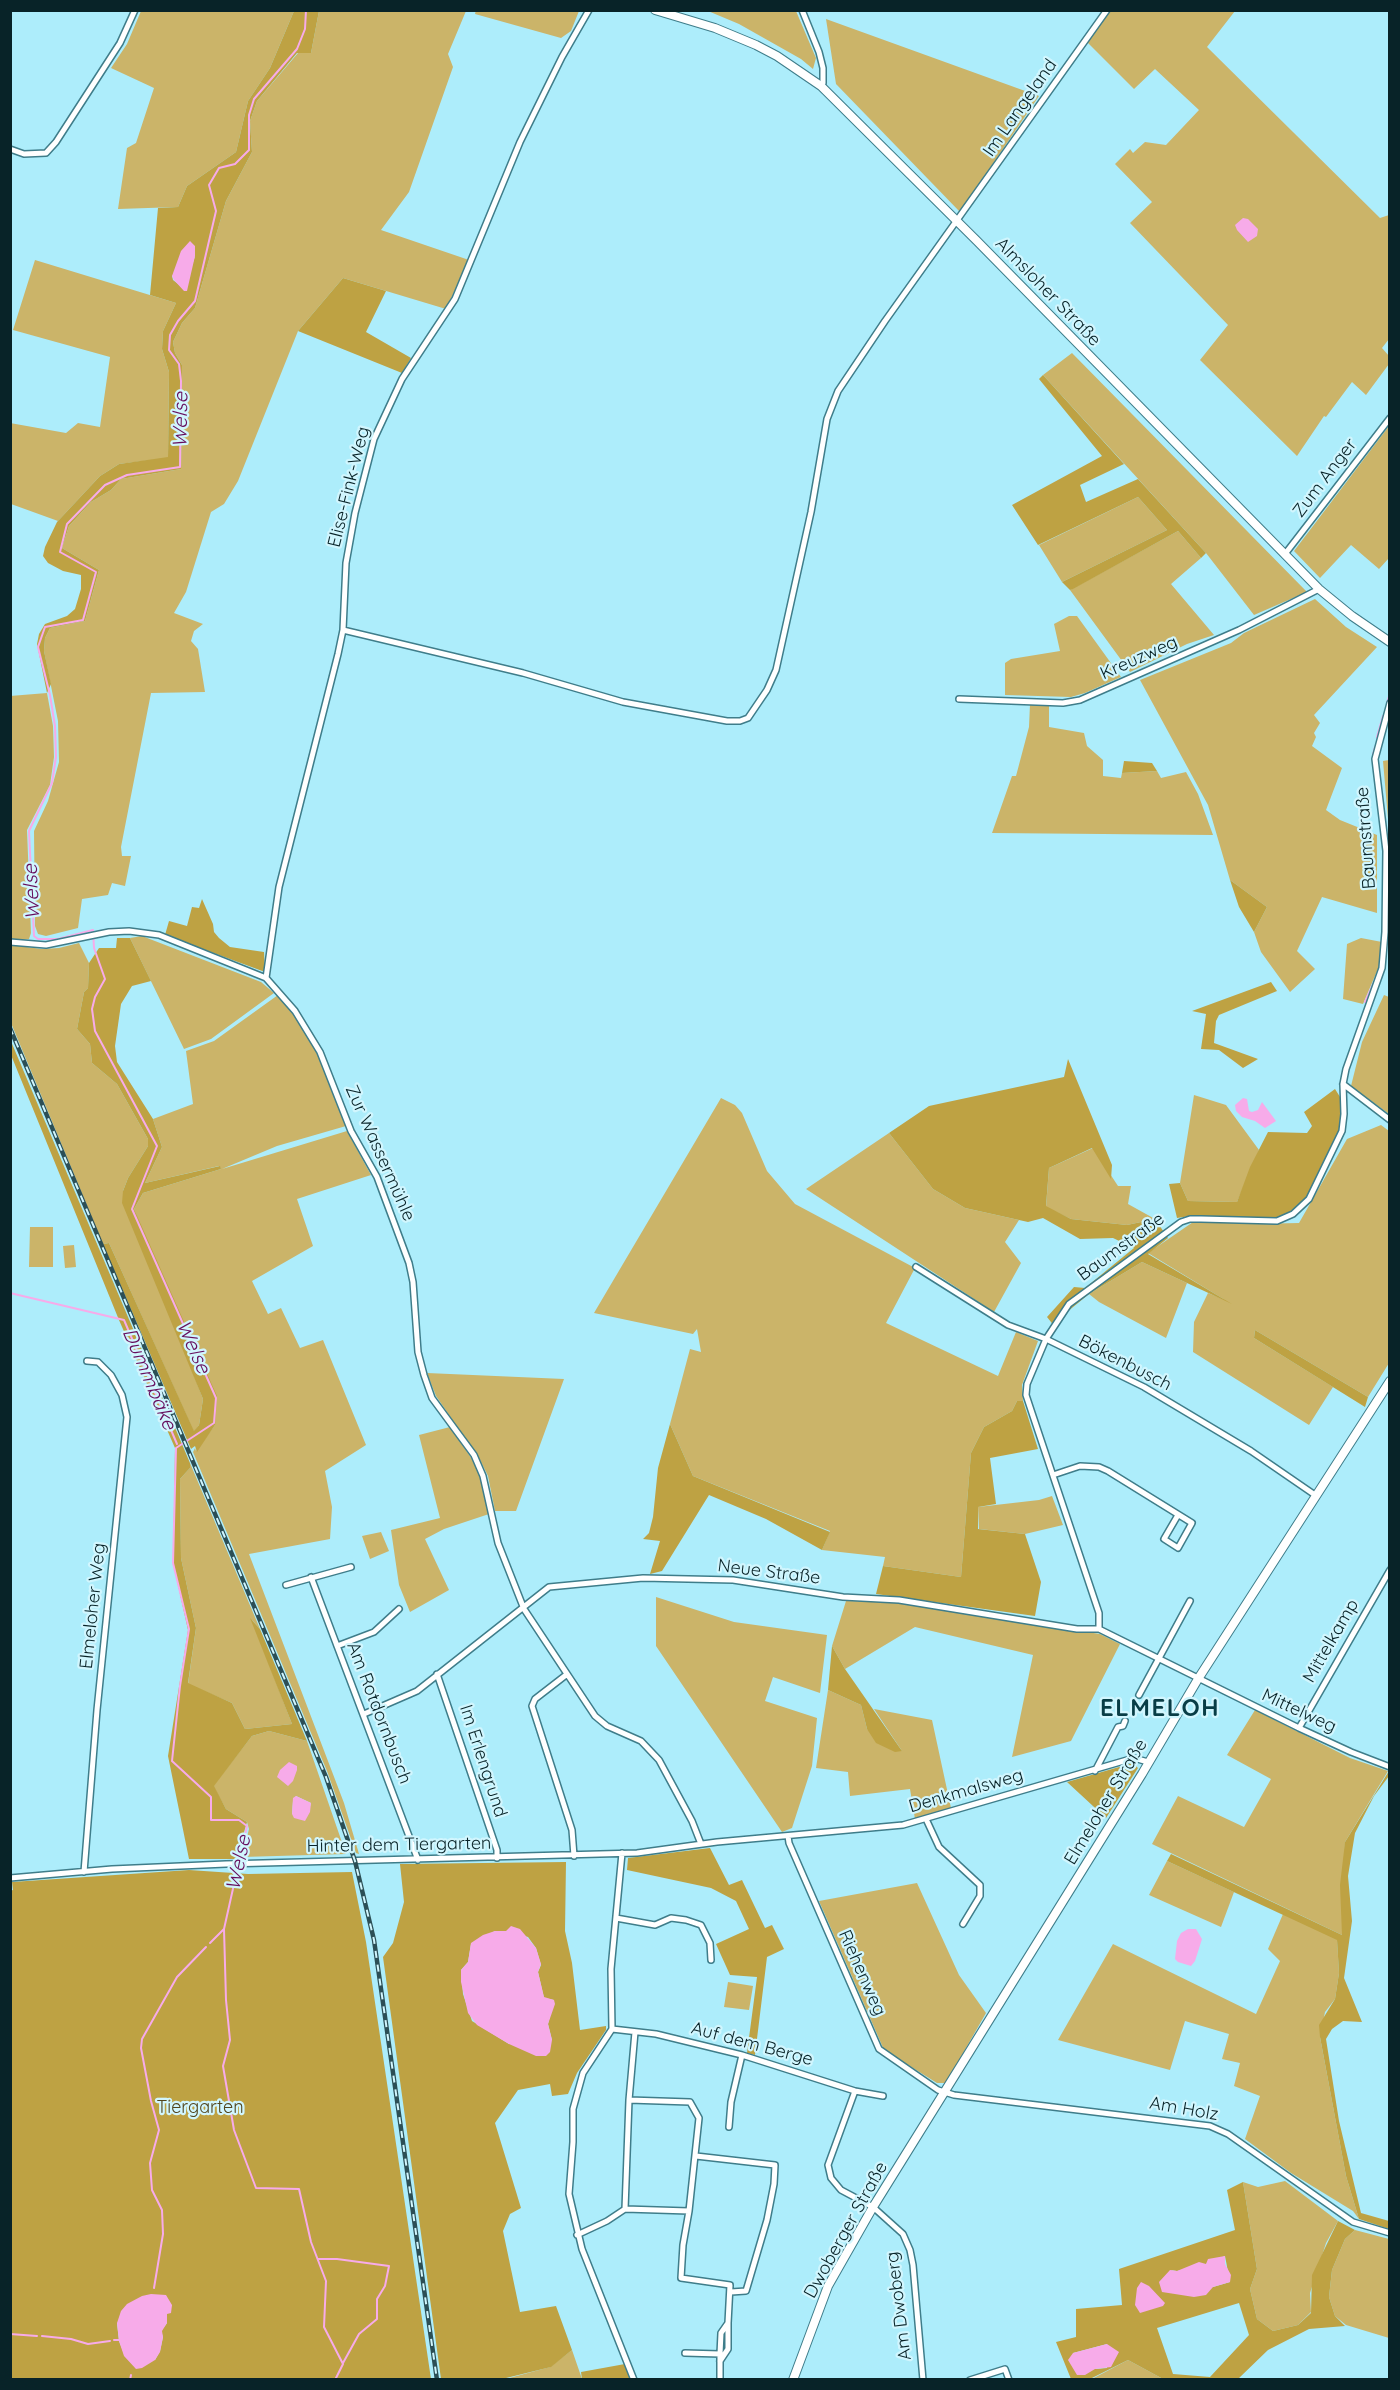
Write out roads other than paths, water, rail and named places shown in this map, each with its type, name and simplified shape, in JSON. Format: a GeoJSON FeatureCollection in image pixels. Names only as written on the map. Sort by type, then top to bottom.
{"type":"FeatureCollection","features":[{"type":"Feature","properties":{"kind":"street"},"geometry":{"type":"LineString","coordinates":[[10,149],[24,154],[46,153],[56,142],[120,43],[135,10]]}},
{"type":"Feature","properties":{"kind":"street","name":"Elise-Fink-Weg"},"geometry":{"type":"LineString","coordinates":[[266,978],[279,886],[343,630],[346,563],[355,513],[374,439],[408,370],[455,299],[520,142],[566,50],[589,10]]}},
{"type":"Feature","properties":{"kind":"street","name":"Almsloher Straße"},"geometry":{"type":"LineString","coordinates":[[655,10],[715,27],[756,45],[777,56],[820,86],[1319,590],[1389,642]]}},
{"type":"Feature","properties":{"kind":"street"},"geometry":{"type":"LineString","coordinates":[[802,10],[823,68],[823,83],[820,86]]}},
{"type":"Feature","properties":{"kind":"street","name":"Im Langeland"},"geometry":{"type":"LineString","coordinates":[[343,630],[523,673],[623,702],[727,721],[740,721],[748,718],[767,690],[776,670],[811,512],[827,419],[838,391],[885,321],[1107,10]]}},
{"type":"Feature","properties":{"kind":"street","name":"Zum Anger"},"geometry":{"type":"LineString","coordinates":[[1285,554],[1389,418]]}},
{"type":"Feature","properties":{"kind":"street","name":"Kreuzweg"},"geometry":{"type":"LineString","coordinates":[[959,699],[1063,703],[1080,700],[1239,630],[1319,590]]}},
{"type":"Feature","properties":{"kind":"street","name":"Baumstraße"},"geometry":{"type":"LineString","coordinates":[[1099,1629],[1099,1613],[1026,1395],[1027,1384],[1046,1339],[1069,1304],[1181,1222],[1190,1219],[1277,1221],[1293,1214],[1309,1199],[1342,1131],[1343,1084],[1362,1021],[1382,968],[1386,851],[1375,759],[1389,703]]}},
{"type":"Feature","properties":{"kind":"street"},"geometry":{"type":"LineString","coordinates":[[10,942],[46,945],[97,934],[129,931],[159,935],[266,978]]}},
{"type":"Feature","properties":{"kind":"street","name":"Zur Wassermühle"},"geometry":{"type":"LineString","coordinates":[[266,978],[295,1011],[310,1035],[329,1073],[351,1131],[377,1177],[409,1263],[413,1282],[418,1352],[423,1374],[432,1398],[474,1455],[483,1476],[498,1543],[524,1609],[598,1720],[641,1741],[659,1760],[693,1821],[701,1844]]}},
{"type":"Feature","properties":{"kind":"street"},"geometry":{"type":"LineString","coordinates":[[1343,1084],[1389,1120]]}},
{"type":"Feature","properties":{"kind":"street","name":"Bökenbusch"},"geometry":{"type":"LineString","coordinates":[[916,1268],[1008,1325],[1046,1339],[1144,1387],[1251,1451],[1315,1495]]}},
{"type":"Feature","properties":{"kind":"street","name":"Elmeloher Weg"},"geometry":{"type":"LineString","coordinates":[[84,1872],[97,1710],[126,1417],[122,1395],[111,1375],[98,1362],[87,1361]]}},
{"type":"Feature","properties":{"kind":"street","name":"Elmeloher Straße"},"geometry":{"type":"LineString","coordinates":[[939,2102],[1198,1679],[1389,1381]]}},
{"type":"Feature","properties":{"kind":"street"},"geometry":{"type":"LineString","coordinates":[[1053,1475],[1080,1466],[1099,1467],[1192,1523],[1178,1548],[1164,1539],[1178,1515]]}},
{"type":"Feature","properties":{"kind":"street"},"geometry":{"type":"LineString","coordinates":[[286,1586],[351,1567]]}},
{"type":"Feature","properties":{"kind":"street","name":"Mittelkamp"},"geometry":{"type":"LineString","coordinates":[[1299,1728],[1389,1570]]}},
{"type":"Feature","properties":{"kind":"street","name":"Am Rotdornbusch"},"geometry":{"type":"LineString","coordinates":[[311,1577],[418,1860]]}},
{"type":"Feature","properties":{"kind":"street","name":"Neue Straße"},"geometry":{"type":"LineString","coordinates":[[364,1714],[417,1691],[524,1609],[549,1587],[661,1577],[733,1580],[843,1597],[899,1600],[1077,1629],[1099,1629],[1198,1679]]}},
{"type":"Feature","properties":{"kind":"street"},"geometry":{"type":"LineString","coordinates":[[1139,1695],[1190,1601]]}},
{"type":"Feature","properties":{"kind":"street"},"geometry":{"type":"LineString","coordinates":[[337,1646],[374,1632],[399,1609]]}},
{"type":"Feature","properties":{"kind":"street","name":"Im Erlengrund"},"geometry":{"type":"LineString","coordinates":[[437,1674],[493,1839],[497,1858]]}},
{"type":"Feature","properties":{"kind":"street"},"geometry":{"type":"LineString","coordinates":[[566,1675],[535,1699],[532,1706],[572,1830],[574,1856]]}},
{"type":"Feature","properties":{"kind":"street","name":"Mittelweg"},"geometry":{"type":"LineString","coordinates":[[1198,1679],[1350,1752],[1389,1767]]}},
{"type":"Feature","properties":{"kind":"street"},"geometry":{"type":"LineString","coordinates":[[1095,1771],[1118,1727],[1123,1726],[1125,1721]]}},
{"type":"Feature","properties":{"kind":"street","name":"Denkmalsweg"},"geometry":{"type":"LineString","coordinates":[[788,1836],[893,1826],[926,1819],[1134,1758],[1148,1762]]}},
{"type":"Feature","properties":{"kind":"street"},"geometry":{"type":"LineString","coordinates":[[926,1819],[939,1847],[980,1885],[980,1896],[963,1924]]}},
{"type":"Feature","properties":{"kind":"street","name":"Hinter dem Tiergarten"},"geometry":{"type":"LineString","coordinates":[[10,1878],[230,1864],[574,1856],[788,1836]]}},
{"type":"Feature","properties":{"kind":"street","name":"Riehenweg"},"geometry":{"type":"LineString","coordinates":[[788,1836],[789,1843],[879,2049],[938,2090],[946,2091]]}},
{"type":"Feature","properties":{"kind":"street"},"geometry":{"type":"LineString","coordinates":[[622,1853],[611,1969],[612,2029],[583,2073],[573,2109],[569,2194],[577,2235],[634,2379]]}},
{"type":"Feature","properties":{"kind":"street"},"geometry":{"type":"LineString","coordinates":[[616,1918],[655,1925],[671,1918],[701,1925],[710,1943],[711,1960]]}},
{"type":"Feature","properties":{"kind":"street","name":"Auf dem Berge"},"geometry":{"type":"LineString","coordinates":[[612,2029],[656,2034],[742,2055],[793,2069],[855,2091],[883,2097]]}},
{"type":"Feature","properties":{"kind":"street"},"geometry":{"type":"LineString","coordinates":[[625,2209],[634,2032]]}},
{"type":"Feature","properties":{"kind":"street"},"geometry":{"type":"LineString","coordinates":[[729,2127],[731,2102],[742,2055]]}},
{"type":"Feature","properties":{"kind":"street","name":"Am Dwoberg"},"geometry":{"type":"LineString","coordinates":[[855,2091],[828,2164],[831,2178],[841,2190],[873,2207],[898,2227],[910,2250],[923,2379]]}},
{"type":"Feature","properties":{"kind":"street","name":"Am Holz"},"geometry":{"type":"LineString","coordinates":[[946,2091],[1210,2126],[1228,2134],[1353,2222],[1389,2233]]}},
{"type":"Feature","properties":{"kind":"street"},"geometry":{"type":"LineString","coordinates":[[629,2100],[690,2102],[699,2118],[681,2278],[730,2285],[728,2349],[720,2358],[720,2379]]}},
{"type":"Feature","properties":{"kind":"street","name":"Dwoberger Straße"},"geometry":{"type":"LineString","coordinates":[[793,2379],[828,2286],[873,2207],[939,2102]]}},
{"type":"Feature","properties":{"kind":"street"},"geometry":{"type":"LineString","coordinates":[[696,2156],[775,2165],[767,2220],[746,2291],[731,2292]]}},
{"type":"Feature","properties":{"kind":"street"},"geometry":{"type":"LineString","coordinates":[[577,2235],[607,2221],[625,2209],[690,2211]]}},
{"type":"Feature","properties":{"kind":"street"},"geometry":{"type":"LineString","coordinates":[[685,2353],[720,2358]]}},
{"type":"Feature","properties":{"kind":"street"},"geometry":{"type":"LineString","coordinates":[[970,2379],[1005,2368],[1009,2379]]}},
{"type":"Feature","properties":{"kind":"waterway","name":"Welse"},"geometry":{"type":"LineString","coordinates":[[306,10],[305,29],[297,49],[254,99],[249,115],[249,150],[235,164],[219,168],[209,185],[216,211],[195,301],[178,321],[170,335],[169,350],[179,364],[181,381],[180,467],[127,475],[105,485],[67,524],[60,552],[96,572],[83,620],[45,627],[38,647],[50,695],[55,726],[56,757],[52,783],[29,831],[34,936],[38,939],[58,939],[93,930],[94,948],[105,979],[95,997],[92,1009],[95,1031],[157,1146],[132,1209],[216,1398],[214,1423],[176,1448],[173,1563],[189,1629],[172,1761],[211,1797],[211,1820],[239,1820],[247,1826],[224,1929],[226,2000],[230,2040],[223,2066],[234,2130],[256,2188],[299,2189],[311,2242],[326,2281],[324,2327],[343,2364],[335,2380]]}},
{"type":"Feature","properties":{"kind":"waterway"},"geometry":{"type":"LineString","coordinates":[[1387,703],[1390,693]]}},
{"type":"Feature","properties":{"kind":"waterway"},"geometry":{"type":"LineString","coordinates":[[1377,737],[1383,716]]}},
{"type":"Feature","properties":{"kind":"waterway"},"geometry":{"type":"LineString","coordinates":[[1373,755],[1375,747]]}},
{"type":"Feature","properties":{"kind":"waterway"},"geometry":{"type":"LineString","coordinates":[[1365,1002],[1375,980]]}},
{"type":"Feature","properties":{"kind":"waterway","name":"Dummbäke"},"geometry":{"type":"LineString","coordinates":[[10,1293],[124,1320],[177,1444]]}},
{"type":"Feature","properties":{"kind":"waterway","name":"Welse"},"geometry":{"type":"LineString","coordinates":[[210,1943],[224,1929]]}},
{"type":"Feature","properties":{"kind":"waterway","name":"Welse"},"geometry":{"type":"LineString","coordinates":[[154,2288],[163,2234],[162,2210],[152,2190],[150,2163],[159,2130],[141,2048],[142,2039],[177,1977],[206,1947]]}},
{"type":"Feature","properties":{"kind":"waterway","name":"Welse"},"geometry":{"type":"LineString","coordinates":[[318,2259],[337,2259],[389,2266],[385,2286],[377,2299],[377,2319],[359,2334],[343,2363]]}},
{"type":"Feature","properties":{"kind":"waterway"},"geometry":{"type":"LineString","coordinates":[[10,2334],[37,2336]]}},
{"type":"Feature","properties":{"kind":"waterway"},"geometry":{"type":"LineString","coordinates":[[42,2336],[71,2339],[88,2344],[110,2341]]}},
{"type":"Feature","properties":{"kind":"waterway"},"geometry":{"type":"LineString","coordinates":[[114,2340],[119,2340]]}},
{"type":"Feature","properties":{"kind":"waterway","name":"Welse"},"geometry":{"type":"LineString","coordinates":[[130,2380],[131,2375]]}},
{"type":"Feature","properties":{"kind":"railway"},"geometry":{"type":"LineString","coordinates":[[10,1028],[326,1777],[355,1861],[374,1940],[437,2380]]}},
{"type":"Feature","properties":{"kind":"district","name":"ELMELOH"},"geometry":{"type":"Point","coordinates":[1160,1709]}},
{"type":"Feature","properties":{"kind":"park label","name":"Tiergarten"},"geometry":{"type":"Point","coordinates":[200,2108]}}]}
